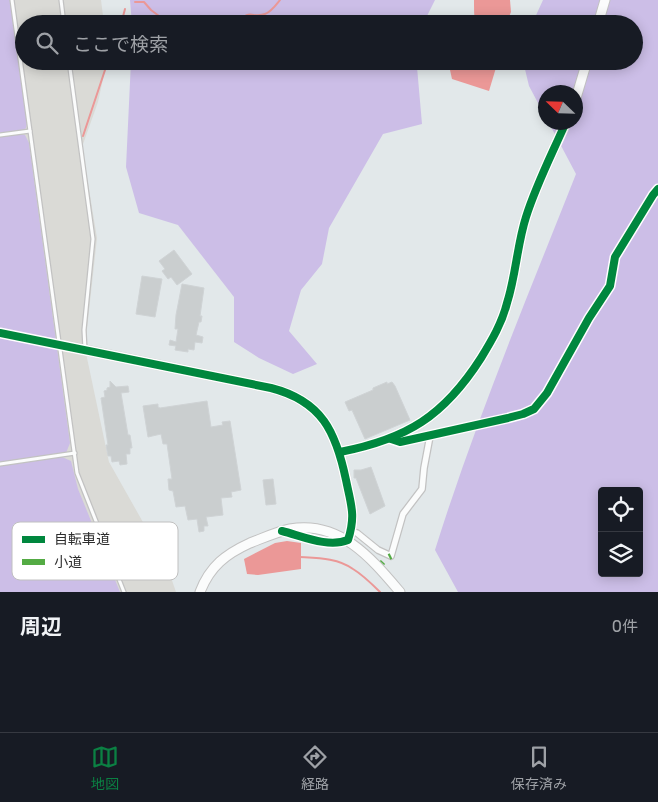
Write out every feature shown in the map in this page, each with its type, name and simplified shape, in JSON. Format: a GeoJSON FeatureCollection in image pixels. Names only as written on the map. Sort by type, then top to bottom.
{"type":"FeatureCollection","features":[{"type":"Feature","properties":{"kind":"street"},"geometry":{"type":"LineString","coordinates":[[601,15],[605,0]]}},
{"type":"Feature","properties":{"kind":"street"},"geometry":{"type":"LineString","coordinates":[[580,85],[584,70]]}},
{"type":"Feature","properties":{"kind":"street"},"geometry":{"type":"LineString","coordinates":[[340,452],[366,447],[390,439],[429,417],[444,405],[476,365],[498,329],[508,302],[526,218],[563,130]]}},
{"type":"Feature","properties":{"kind":"street"},"geometry":{"type":"LineString","coordinates":[[390,439],[400,442],[430,436],[523,414],[539,404],[610,286],[615,257],[658,189]]}},
{"type":"Feature","properties":{"kind":"street"},"geometry":{"type":"LineString","coordinates":[[70,347],[282,390],[305,402],[320,416],[334,437],[340,452],[352,513],[351,530],[348,540]]}},
{"type":"Feature","properties":{"kind":"street"},"geometry":{"type":"LineString","coordinates":[[351,530],[378,550],[391,556],[403,514],[422,489],[430,436]]}},
{"type":"Feature","properties":{"kind":"street"},"geometry":{"type":"LineString","coordinates":[[200,592],[212,569],[228,554],[282,531],[301,528],[312,528],[348,540],[373,560],[400,592]]}},
{"type":"Feature","properties":{"kind":"lane"},"geometry":{"type":"LineString","coordinates":[[12,0],[15,22]]}},
{"type":"Feature","properties":{"kind":"lane"},"geometry":{"type":"LineString","coordinates":[[61,0],[63,15]]}},
{"type":"Feature","properties":{"kind":"lane"},"geometry":{"type":"LineString","coordinates":[[22,70],[77,473],[96,522]]}},
{"type":"Feature","properties":{"kind":"lane"},"geometry":{"type":"LineString","coordinates":[[70,70],[93,238],[84,330],[86,350]]}},
{"type":"Feature","properties":{"kind":"lane"},"geometry":{"type":"LineString","coordinates":[[0,135],[30,131]]}},
{"type":"Feature","properties":{"kind":"lane"},"geometry":{"type":"LineString","coordinates":[[0,464],[75,453]]}},
{"type":"Feature","properties":{"kind":"lane"},"geometry":{"type":"LineString","coordinates":[[119,580],[124,592]]}},
{"type":"Feature","properties":{"kind":"shaded area"},"geometry":{"type":"Polygon","coordinates":[[[0,0],[101,0],[103,15],[15,15],[15,70],[105,70],[98,102],[82,147],[97,238],[86,338],[83,339],[109,462],[143,522],[12,522],[12,580],[172,580],[176,592],[0,592],[0,0]]]}},
{"type":"Feature","properties":{"kind":"shaded area"},"geometry":{"type":"Polygon","coordinates":[[[0,0],[10,0],[15,36],[15,70],[20,70],[27,123],[26,128],[23,130],[0,133],[0,0]]]}},
{"type":"Feature","properties":{"kind":"shaded area"},"geometry":{"type":"Polygon","coordinates":[[[130,0],[435,0],[428,15],[131,15],[130,0]]]}},
{"type":"Feature","properties":{"kind":"shaded area"},"geometry":{"type":"Polygon","coordinates":[[[474,0],[510,0],[510,15],[475,15],[474,0]]]}},
{"type":"Feature","properties":{"kind":"shaded area"},"geometry":{"type":"Polygon","coordinates":[[[543,0],[658,0],[658,592],[458,592],[435,550],[484,407],[576,174],[553,130],[583,130],[583,85],[538,85],[538,103],[529,86],[525,70],[643,70],[643,15],[536,15],[543,0]]]}},
{"type":"Feature","properties":{"kind":"shaded area"},"geometry":{"type":"Polygon","coordinates":[[[131,70],[417,70],[422,124],[383,134],[329,228],[322,264],[301,290],[289,331],[317,364],[293,374],[259,358],[234,342],[234,297],[178,225],[139,213],[126,167],[131,70]]]}},
{"type":"Feature","properties":{"kind":"shaded area"},"geometry":{"type":"Polygon","coordinates":[[[450,70],[495,70],[489,91],[452,79],[450,70]]]}},
{"type":"Feature","properties":{"kind":"shaded area"},"geometry":{"type":"Polygon","coordinates":[[[25,135],[29,143],[70,443],[66,453],[0,462],[0,137],[25,135]]]}},
{"type":"Feature","properties":{"kind":"shaded area"},"geometry":{"type":"Polygon","coordinates":[[[62,457],[71,461],[78,489],[91,522],[12,522],[12,580],[115,580],[120,592],[0,592],[0,466],[62,457]]]}},
{"type":"Feature","properties":{"kind":"shaded area"},"geometry":{"type":"Polygon","coordinates":[[[287,541],[301,543],[301,569],[258,575],[247,574],[244,559],[275,543],[287,541]]]}},
{"type":"Feature","properties":{"kind":"building"},"geometry":{"type":"Polygon","coordinates":[[[174,250],[192,274],[177,285],[171,277],[168,279],[162,271],[165,269],[159,261],[174,250]]]}},
{"type":"Feature","properties":{"kind":"building"},"geometry":{"type":"Polygon","coordinates":[[[142,276],[162,279],[155,317],[136,314],[142,276]]]}},
{"type":"Feature","properties":{"kind":"building"},"geometry":{"type":"Polygon","coordinates":[[[182,284],[204,288],[200,316],[202,316],[201,322],[199,322],[196,335],[203,337],[202,343],[195,342],[194,350],[188,349],[188,352],[175,350],[176,346],[169,345],[170,340],[176,342],[178,329],[175,329],[176,315],[182,284]]]}},
{"type":"Feature","properties":{"kind":"building"},"geometry":{"type":"Polygon","coordinates":[[[110,381],[116,387],[128,386],[129,392],[121,393],[132,448],[130,448],[130,454],[126,454],[127,464],[120,465],[119,461],[112,462],[111,456],[108,456],[101,398],[105,397],[104,391],[110,387],[110,381]]]}},
{"type":"Feature","properties":{"kind":"building"},"geometry":{"type":"Polygon","coordinates":[[[387,382],[387,384],[392,382],[395,386],[410,420],[365,439],[352,410],[349,411],[345,402],[387,382]]]}},
{"type":"Feature","properties":{"kind":"building"},"geometry":{"type":"Polygon","coordinates":[[[207,401],[211,427],[223,425],[222,422],[230,421],[241,490],[231,492],[232,497],[221,498],[223,515],[206,517],[208,526],[204,526],[204,531],[199,532],[197,519],[188,520],[185,506],[176,507],[173,491],[169,490],[168,479],[172,479],[167,444],[163,444],[161,434],[148,437],[143,406],[158,404],[160,408],[207,401]]]}},
{"type":"Feature","properties":{"kind":"building"},"geometry":{"type":"Polygon","coordinates":[[[371,467],[385,506],[370,514],[356,478],[354,478],[354,470],[371,467]]]}},
{"type":"Feature","properties":{"kind":"building"},"geometry":{"type":"Polygon","coordinates":[[[273,479],[276,504],[266,505],[263,480],[273,479]]]}},
{"type":"Feature","properties":{"kind":"waterway"},"geometry":{"type":"LineString","coordinates":[[261,15],[267,13],[280,0]]}},
{"type":"Feature","properties":{"kind":"waterway"},"geometry":{"type":"LineString","coordinates":[[135,2],[144,2],[158,15]]}},
{"type":"Feature","properties":{"kind":"waterway"},"geometry":{"type":"LineString","coordinates":[[123,15],[125,9]]}},
{"type":"Feature","properties":{"kind":"waterway"},"geometry":{"type":"LineString","coordinates":[[248,15],[261,15]]}},
{"type":"Feature","properties":{"kind":"waterway"},"geometry":{"type":"LineString","coordinates":[[83,136],[105,70]]}},
{"type":"Feature","properties":{"kind":"waterway"},"geometry":{"type":"LineString","coordinates":[[300,557],[328,559],[347,565],[380,592]]}},
{"type":"Feature","properties":{"kind":"tunnel"},"geometry":{"type":"LineString","coordinates":[[0,333],[70,347]]}},
{"type":"Feature","properties":{"kind":"cycle path"},"geometry":{"type":"LineString","coordinates":[[340,452],[385,440],[422,422],[453,395],[481,358],[502,318],[513,282],[520,238],[526,217],[539,181],[562,130]]}},
{"type":"Feature","properties":{"kind":"cycle path"},"geometry":{"type":"LineString","coordinates":[[391,439],[400,442],[508,418],[534,409],[547,393],[589,318],[610,286],[615,257],[658,189]]}},
{"type":"Feature","properties":{"kind":"cycle path"},"geometry":{"type":"LineString","coordinates":[[0,333],[271,388],[303,401],[315,410],[324,421],[337,447],[351,503],[352,524],[348,540],[332,543],[282,531]]}}]}
